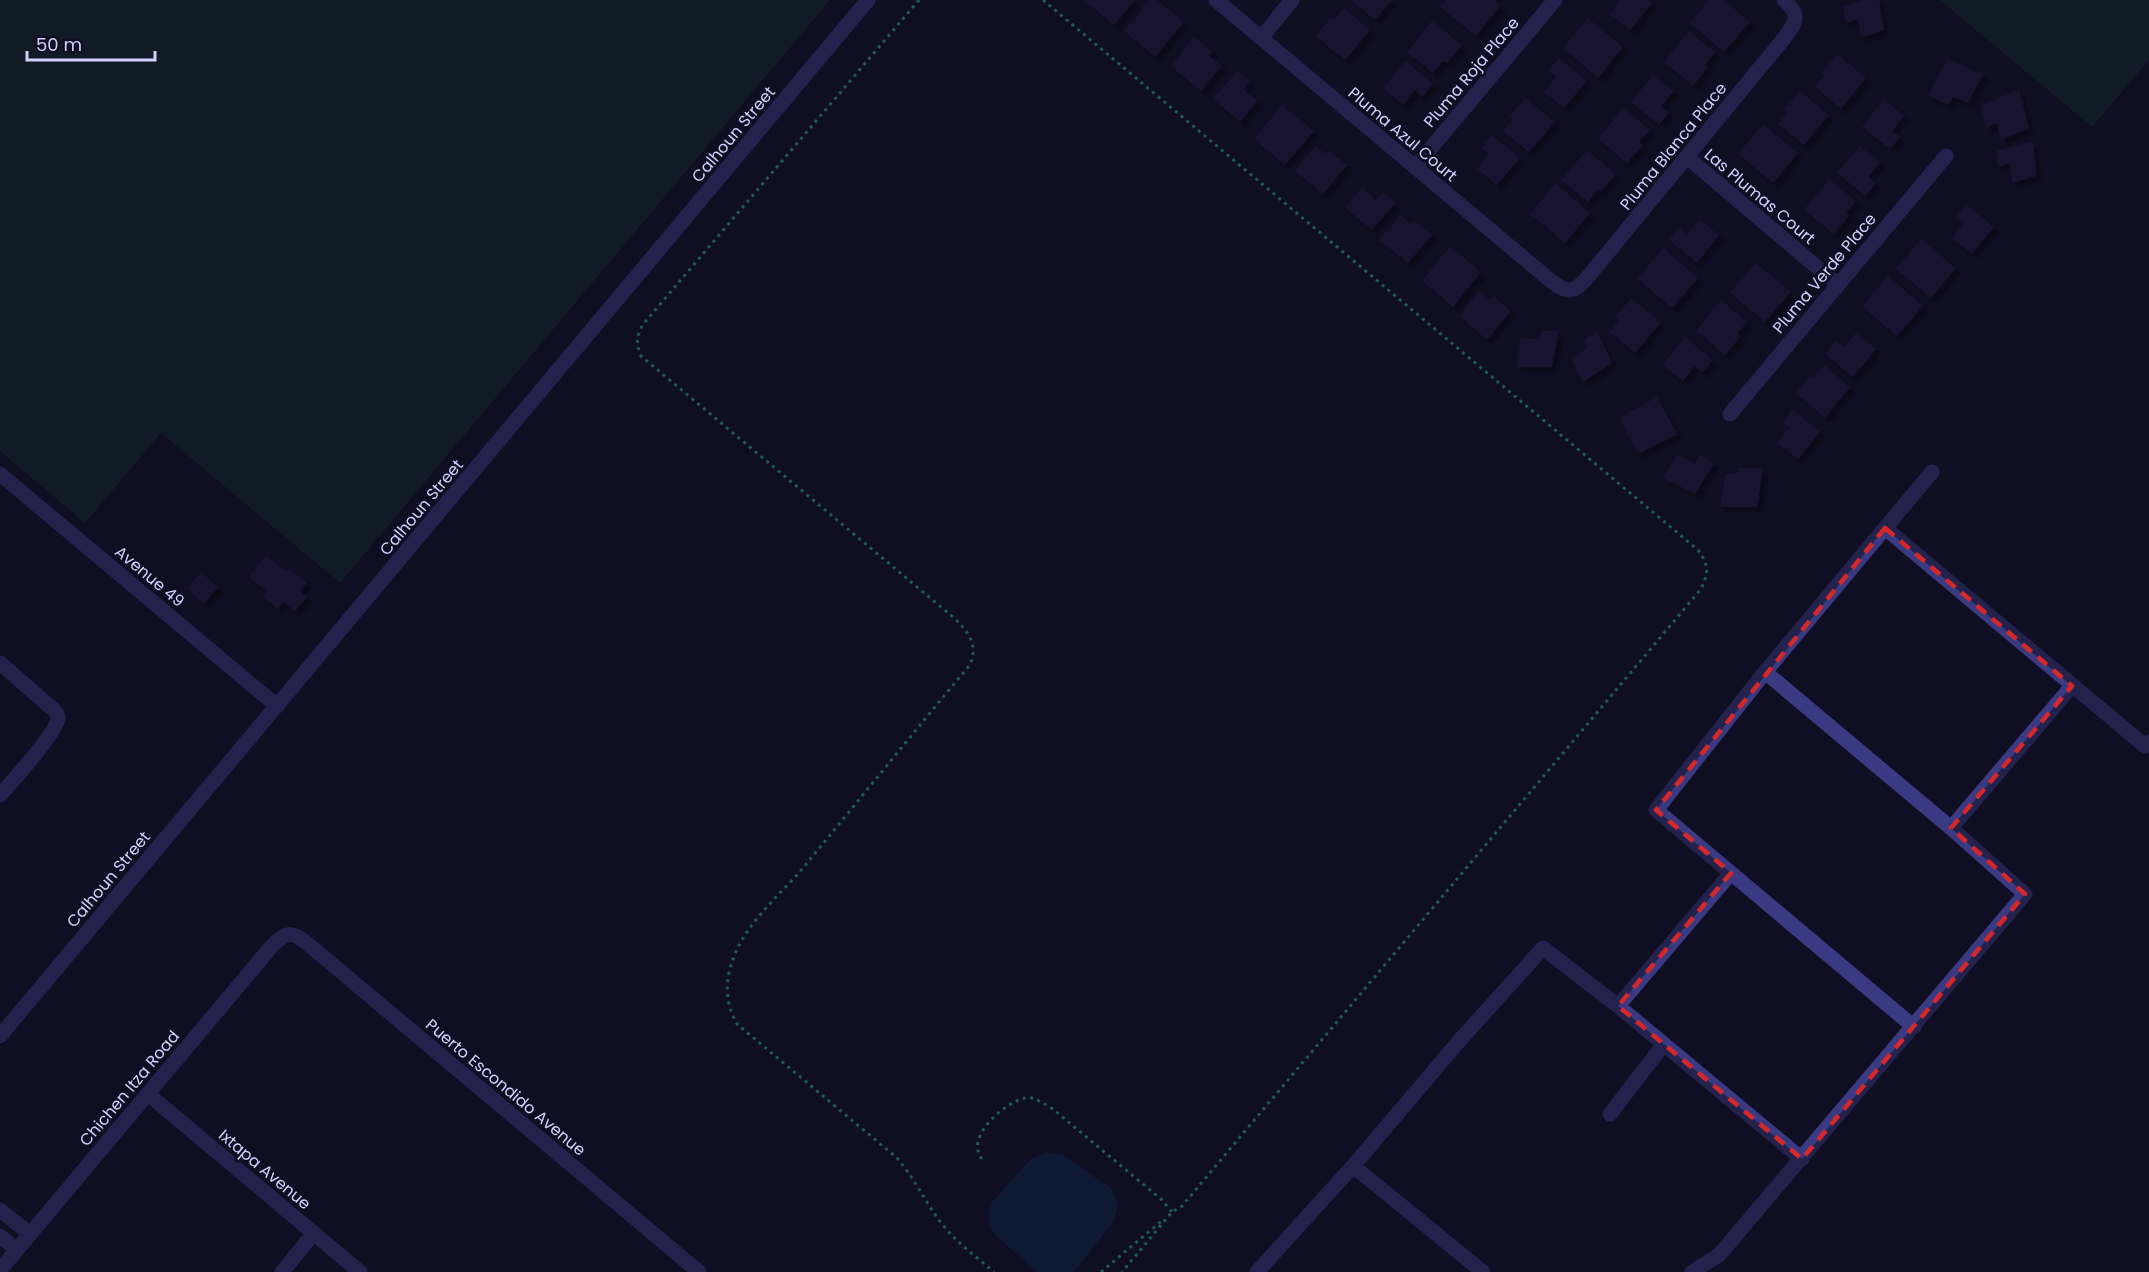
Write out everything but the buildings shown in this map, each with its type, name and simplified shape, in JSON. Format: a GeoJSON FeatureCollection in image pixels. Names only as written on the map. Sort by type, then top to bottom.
{"type":"FeatureCollection","features":[{"type":"Feature","properties":{"kind":"street","name":"Calhoun Street"},"geometry":{"type":"LineString","coordinates":[[0,1036],[868,0]]}},
{"type":"Feature","properties":{"kind":"street","name":"Pluma Azul Court"},"geometry":{"type":"LineString","coordinates":[[1216,0],[1561,289],[1570,291]]}},
{"type":"Feature","properties":{"kind":"street"},"geometry":{"type":"LineString","coordinates":[[1260,38],[1292,0]]}},
{"type":"Feature","properties":{"kind":"street","name":"Pluma Roja Place"},"geometry":{"type":"LineString","coordinates":[[1415,167],[1555,0]]}},
{"type":"Feature","properties":{"kind":"street","name":"Pluma Blanca Place"},"geometry":{"type":"LineString","coordinates":[[1570,291],[1587,278],[1794,26],[1796,17],[1792,8],[1784,0]]}},
{"type":"Feature","properties":{"kind":"street","name":"Pluma Verde Place"},"geometry":{"type":"LineString","coordinates":[[1730,414],[1946,156]]}},
{"type":"Feature","properties":{"kind":"street","name":"Las Plumas Court"},"geometry":{"type":"LineString","coordinates":[[1687,157],[1839,285]]}},
{"type":"Feature","properties":{"kind":"street"},"geometry":{"type":"LineString","coordinates":[[1914,1027],[1656,810],[1765,672],[1932,472]]}},
{"type":"Feature","properties":{"kind":"street","name":"Avenue 49"},"geometry":{"type":"LineString","coordinates":[[0,474],[277,706]]}},
{"type":"Feature","properties":{"kind":"street"},"geometry":{"type":"LineString","coordinates":[[1885,528],[2145,746],[2149,742]]}},
{"type":"Feature","properties":{"kind":"street"},"geometry":{"type":"LineString","coordinates":[[0,663],[54,710],[58,718],[52,732],[0,795]]}},
{"type":"Feature","properties":{"kind":"street"},"geometry":{"type":"LineString","coordinates":[[1692,1272],[1719,1255],[2025,894],[1951,828],[1765,672]]}},
{"type":"Feature","properties":{"kind":"street"},"geometry":{"type":"LineString","coordinates":[[1951,828],[2073,686]]}},
{"type":"Feature","properties":{"kind":"street"},"geometry":{"type":"LineString","coordinates":[[1618,1006],[1731,873]]}},
{"type":"Feature","properties":{"kind":"street","name":"Chichen Itza Road"},"geometry":{"type":"LineString","coordinates":[[0,1270],[271,947],[280,937],[288,934]]}},
{"type":"Feature","properties":{"kind":"street","name":"Puerto Escondido Avenue"},"geometry":{"type":"LineString","coordinates":[[288,934],[298,936],[308,944],[699,1272]]}},
{"type":"Feature","properties":{"kind":"street"},"geometry":{"type":"LineString","coordinates":[[1257,1272],[1353,1166],[1460,1040],[1543,948],[1618,1006],[1802,1159]]}},
{"type":"Feature","properties":{"kind":"street"},"geometry":{"type":"LineString","coordinates":[[1610,1114],[1664,1044]]}},
{"type":"Feature","properties":{"kind":"street","name":"Ixtapa Avenue"},"geometry":{"type":"LineString","coordinates":[[148,1094],[360,1272]]}},
{"type":"Feature","properties":{"kind":"street"},"geometry":{"type":"LineString","coordinates":[[1353,1166],[1483,1272]]}},
{"type":"Feature","properties":{"kind":"street"},"geometry":{"type":"LineString","coordinates":[[0,1210],[30,1234]]}},
{"type":"Feature","properties":{"kind":"street"},"geometry":{"type":"LineString","coordinates":[[282,1272],[314,1233]]}},
{"type":"Feature","properties":{"kind":"street"},"geometry":{"type":"LineString","coordinates":[[0,1236],[17,1250]]}},
{"type":"Feature","properties":{"kind":"path"},"geometry":{"type":"LineString","coordinates":[[919,0],[645,321],[639,331],[637,347],[641,356],[953,617],[965,628],[971,638],[974,653],[969,666],[798,873],[750,927],[730,968],[727,999],[729,1011],[737,1024],[897,1158],[908,1170],[936,1217],[949,1233],[994,1272]]}},
{"type":"Feature","properties":{"kind":"path"},"geometry":{"type":"LineString","coordinates":[[1043,0],[1698,550],[1708,573],[1701,589],[1190,1197],[1101,1272]]}},
{"type":"Feature","properties":{"kind":"path"},"geometry":{"type":"LineString","coordinates":[[982,1159],[979,1155],[977,1141],[979,1134],[994,1117],[1025,1098],[1038,1100],[1072,1125],[1162,1200],[1172,1212]]}},
{"type":"Feature","properties":{"kind":"path"},"geometry":{"type":"LineString","coordinates":[[1122,1272],[1172,1212]]}},
{"type":"Feature","properties":{"kind":"highlighted area"},"geometry":{"type":"Polygon","coordinates":[[[1885,528],[2072,686],[1951,828],[2025,894],[1802,1159],[1618,1006],[1731,873],[1656,810],[1885,528]]]}},
{"type":"Feature","properties":{"kind":"green space"},"geometry":{"type":"Polygon","coordinates":[[[0,0],[830,0],[340,583],[161,433],[85,523],[0,451],[0,0]]]}},
{"type":"Feature","properties":{"kind":"green space"},"geometry":{"type":"Polygon","coordinates":[[[1940,0],[2149,0],[2149,60],[2092,127],[1940,0]]]}},
{"type":"Feature","properties":{"kind":"water"},"geometry":{"type":"Polygon","coordinates":[[[1047,1152],[1063,1155],[1112,1189],[1118,1204],[1114,1221],[1074,1272],[1037,1272],[994,1234],[988,1219],[992,1202],[1031,1159],[1047,1152]]]}}]}
